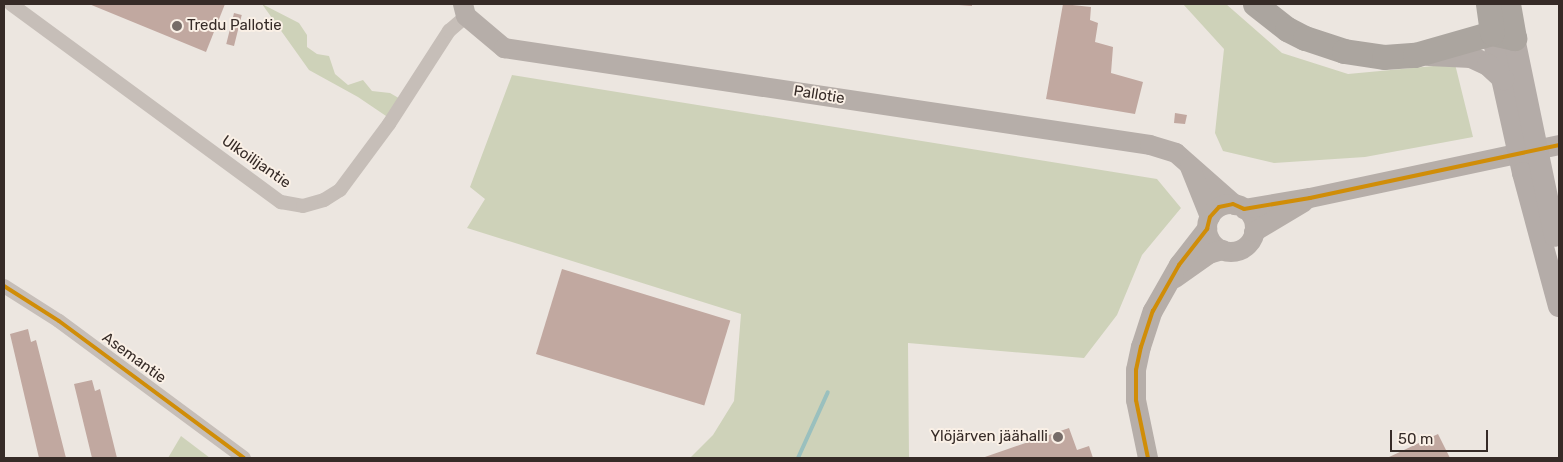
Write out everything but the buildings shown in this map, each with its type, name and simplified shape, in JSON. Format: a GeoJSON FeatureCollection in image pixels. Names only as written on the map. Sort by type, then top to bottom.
{"type":"FeatureCollection","features":[{"type":"Feature","properties":{"kind":"highway"},"geometry":{"type":"LineString","coordinates":[[1256,4],[1287,29],[1326,46],[1364,55],[1415,55],[1503,36]]}},
{"type":"Feature","properties":{"kind":"highway"},"geometry":{"type":"LineString","coordinates":[[1488,4],[1503,36]]}},
{"type":"Feature","properties":{"kind":"highway"},"geometry":{"type":"LineString","coordinates":[[1503,36],[1508,4]]}},
{"type":"Feature","properties":{"kind":"main road"},"geometry":{"type":"LineString","coordinates":[[1503,36],[1503,79],[1519,116]]}},
{"type":"Feature","properties":{"kind":"main road"},"geometry":{"type":"LineString","coordinates":[[1503,36],[1559,306]]}},
{"type":"Feature","properties":{"kind":"main road"},"geometry":{"type":"LineString","coordinates":[[1415,55],[1471,57],[1488,65],[1503,79]]}},
{"type":"Feature","properties":{"kind":"main road"},"geometry":{"type":"LineString","coordinates":[[1532,172],[1559,256]]}},
{"type":"Feature","properties":{"kind":"street","name":"Ulkoilijantie"},"geometry":{"type":"LineString","coordinates":[[11,4],[280,202],[303,206],[324,200],[340,190],[389,124],[464,10]]}},
{"type":"Feature","properties":{"kind":"street","name":"Pallotie"},"geometry":{"type":"LineString","coordinates":[[464,10],[504,48],[1150,145],[1176,153],[1190,167],[1208,178],[1240,207]]}},
{"type":"Feature","properties":{"kind":"street"},"geometry":{"type":"LineString","coordinates":[[1148,458],[1136,400],[1136,370],[1153,311],[1184,257],[1219,207],[1240,207],[1310,198],[1559,145]]}},
{"type":"Feature","properties":{"kind":"street","name":"Pallotie"},"geometry":{"type":"LineString","coordinates":[[1190,167],[1208,223]]}},
{"type":"Feature","properties":{"kind":"street"},"geometry":{"type":"LineString","coordinates":[[1173,279],[1209,254],[1222,250],[1241,249],[1254,232],[1310,198]]}},
{"type":"Feature","properties":{"kind":"street"},"geometry":{"type":"LineString","coordinates":[[1240,207],[1252,217],[1254,232]]}},
{"type":"Feature","properties":{"kind":"street"},"geometry":{"type":"LineString","coordinates":[[1208,223],[1212,242],[1222,250]]}},
{"type":"Feature","properties":{"kind":"street","name":"Asemantie"},"geometry":{"type":"LineString","coordinates":[[4,286],[59,321],[244,458]]}},
{"type":"Feature","properties":{"kind":"green space"},"geometry":{"type":"Polygon","coordinates":[[[262,4],[299,23],[307,35],[307,47],[317,54],[329,56],[335,74],[348,85],[363,80],[372,91],[390,93],[402,100],[389,118],[358,97],[309,70],[262,4]]]}},
{"type":"Feature","properties":{"kind":"green space"},"geometry":{"type":"Polygon","coordinates":[[[1183,4],[1226,4],[1282,53],[1348,74],[1455,64],[1473,137],[1365,157],[1274,163],[1223,151],[1215,133],[1224,49],[1183,4]]]}},
{"type":"Feature","properties":{"kind":"green space"},"geometry":{"type":"Polygon","coordinates":[[[512,75],[1157,179],[1181,208],[1142,255],[1117,315],[1084,358],[908,343],[909,458],[690,458],[713,435],[734,401],[741,314],[467,228],[485,199],[470,187],[512,75]]]}},
{"type":"Feature","properties":{"kind":"green space"},"geometry":{"type":"Polygon","coordinates":[[[181,436],[210,458],[168,458],[181,436]]]}},
{"type":"Feature","properties":{"kind":"waterway"},"geometry":{"type":"LineString","coordinates":[[798,458],[828,392]]}},
{"type":"Feature","properties":{"kind":"transit line"},"geometry":{"type":"LineString","coordinates":[[1148,458],[1136,400],[1136,370],[1141,347],[1153,311],[1179,265],[1207,229],[1210,217],[1219,207],[1233,204],[1244,209],[1310,198],[1559,145]]}},
{"type":"Feature","properties":{"kind":"transit line"},"geometry":{"type":"LineString","coordinates":[[4,286],[59,321],[244,458]]}},
{"type":"Feature","properties":{"kind":"place","name":"Tredu Pallotie"},"geometry":{"type":"Point","coordinates":[177,26]}},
{"type":"Feature","properties":{"kind":"place","name":"Ylöjärven jäähalli"},"geometry":{"type":"Point","coordinates":[1058,437]}}]}
